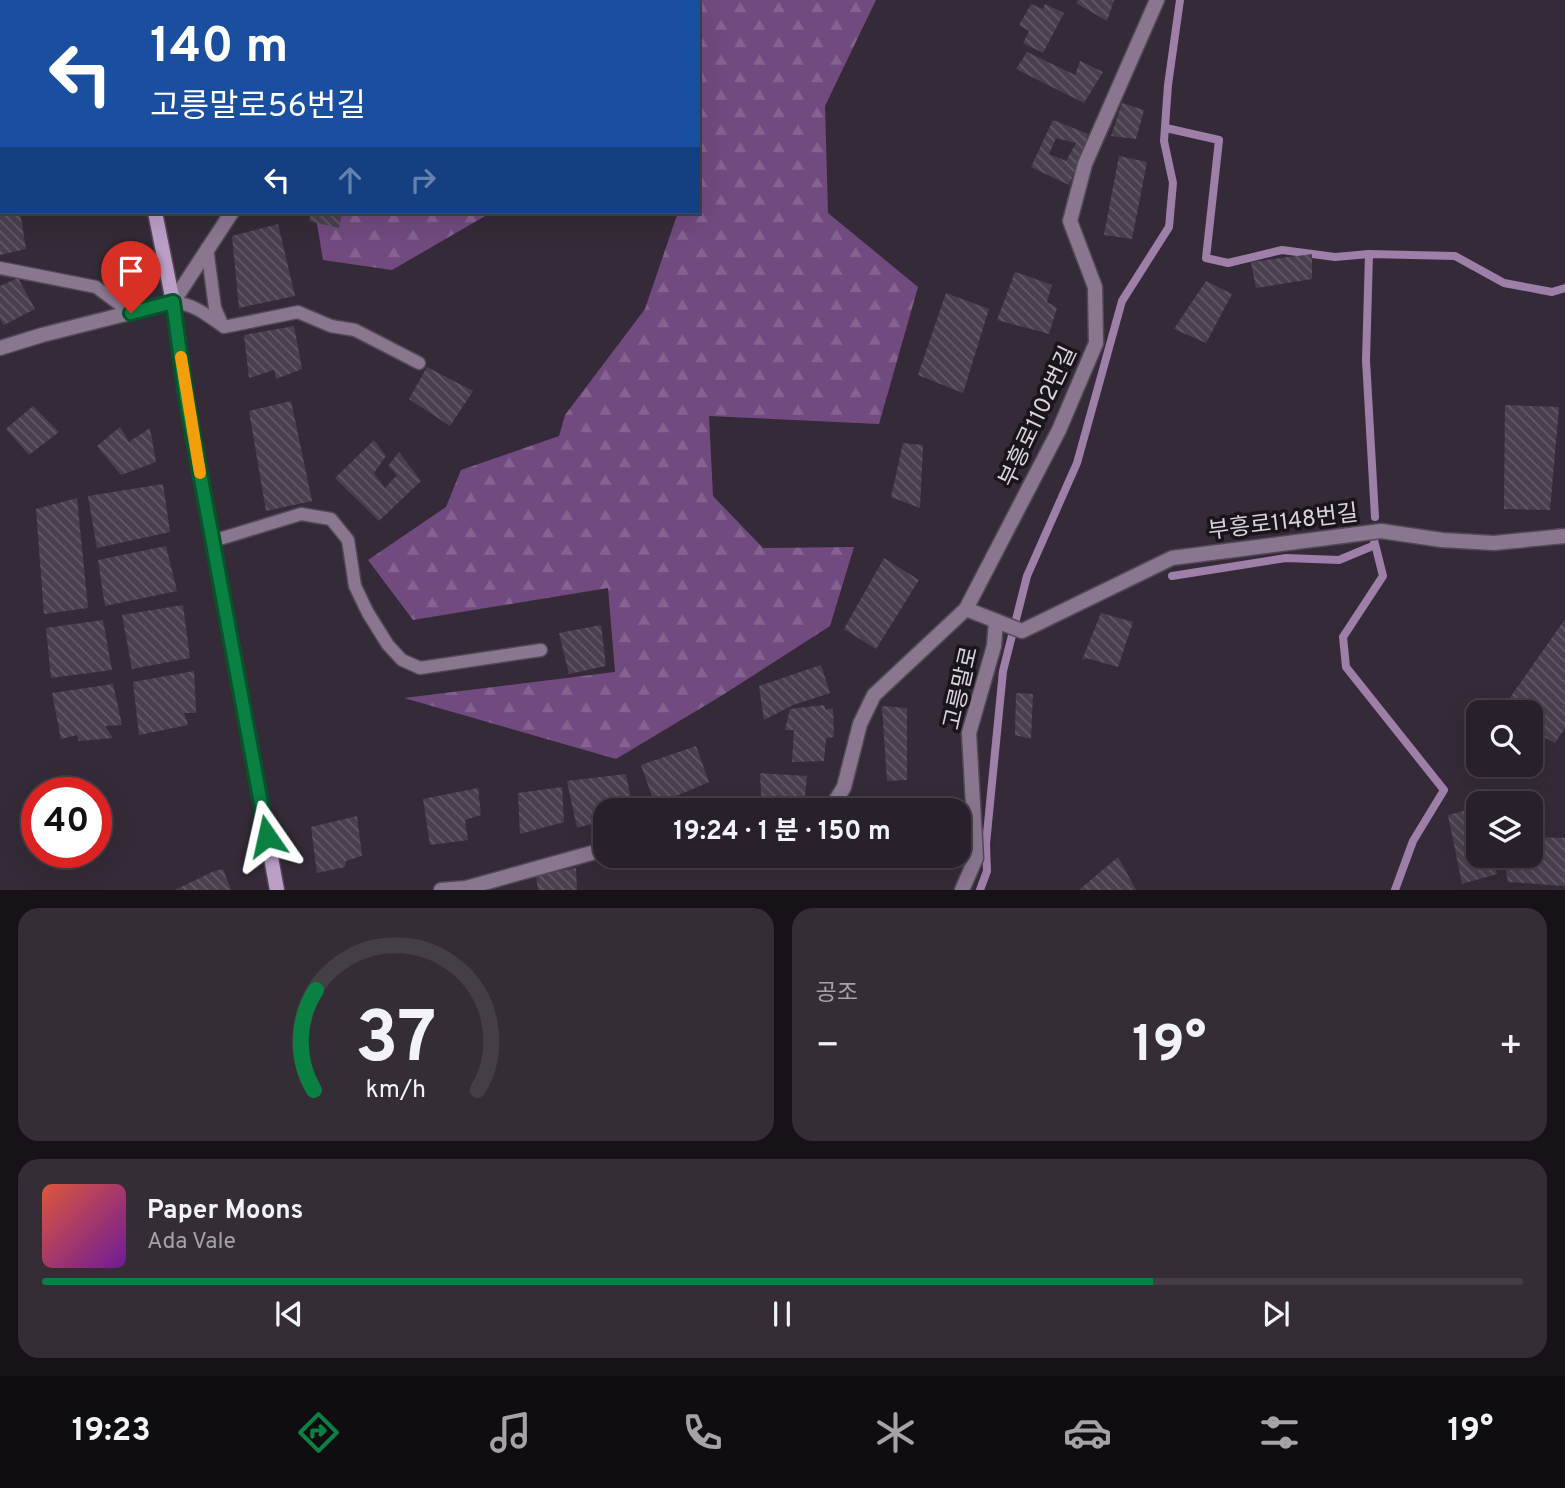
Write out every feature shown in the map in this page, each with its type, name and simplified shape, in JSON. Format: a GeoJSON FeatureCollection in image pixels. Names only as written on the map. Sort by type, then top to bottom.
{"type":"FeatureCollection","features":[{"type":"Feature","properties":{"kind":"street","name":"부흥로1102번길"},"geometry":{"type":"LineString","coordinates":[[837,798],[844,787],[860,724],[874,695],[966,609],[1059,430],[1096,343],[1095,287],[1070,221],[1085,164],[1157,0]]}},
{"type":"Feature","properties":{"kind":"street"},"geometry":{"type":"LineString","coordinates":[[155,214],[173,302],[186,397],[277,890]]}},
{"type":"Feature","properties":{"kind":"street"},"geometry":{"type":"LineString","coordinates":[[0,348],[173,302],[231,214]]}},
{"type":"Feature","properties":{"kind":"street","name":"부흥로1148번길"},"geometry":{"type":"LineString","coordinates":[[996,621],[1022,631],[1172,558],[1381,531],[1442,540],[1494,542],[1565,536]]}},
{"type":"Feature","properties":{"kind":"street"},"geometry":{"type":"LineString","coordinates":[[966,609],[996,621]]}},
{"type":"Feature","properties":{"kind":"street","name":"고릉말로"},"geometry":{"type":"LineString","coordinates":[[962,890],[976,858],[969,733],[994,646],[996,621]]}},
{"type":"Feature","properties":{"kind":"street"},"geometry":{"type":"LineString","coordinates":[[441,890],[466,888],[593,853]]}},
{"type":"Feature","properties":{"kind":"lane"},"geometry":{"type":"LineString","coordinates":[[207,248],[215,308],[224,327]]}},
{"type":"Feature","properties":{"kind":"lane"},"geometry":{"type":"LineString","coordinates":[[0,268],[96,287],[131,313]]}},
{"type":"Feature","properties":{"kind":"lane"},"geometry":{"type":"LineString","coordinates":[[173,302],[190,304],[224,327],[298,312],[331,326],[355,330],[419,363]]}},
{"type":"Feature","properties":{"kind":"lane"},"geometry":{"type":"LineString","coordinates":[[213,541],[301,514],[331,519],[348,540],[355,586],[368,613],[388,645],[402,660],[420,668],[541,650]]}},
{"type":"Feature","properties":{"kind":"green space"},"geometry":{"type":"Polygon","coordinates":[[[700,0],[876,0],[825,106],[828,213],[918,287],[879,424],[709,416],[713,496],[763,548],[854,547],[830,626],[616,759],[404,698],[615,672],[608,588],[413,620],[368,560],[446,507],[461,470],[559,436],[565,415],[645,309],[677,214],[700,214],[700,0]]]}},
{"type":"Feature","properties":{"kind":"green space"},"geometry":{"type":"Polygon","coordinates":[[[315,214],[489,214],[392,270],[323,260],[315,214]]]}},
{"type":"Feature","properties":{"kind":"building"},"geometry":{"type":"Polygon","coordinates":[[[1078,0],[1114,0],[1107,21],[1076,3],[1078,0]]]}},
{"type":"Feature","properties":{"kind":"building"},"geometry":{"type":"Polygon","coordinates":[[[1031,4],[1043,9],[1045,4],[1064,13],[1043,53],[1023,43],[1029,31],[1019,25],[1031,4]]]}},
{"type":"Feature","properties":{"kind":"building"},"geometry":{"type":"Polygon","coordinates":[[[1027,52],[1075,75],[1080,61],[1103,72],[1084,103],[1016,69],[1027,52]]]}},
{"type":"Feature","properties":{"kind":"building"},"geometry":{"type":"Polygon","coordinates":[[[1122,103],[1144,110],[1136,139],[1111,136],[1122,103]]]}},
{"type":"Feature","properties":{"kind":"building"},"geometry":{"type":"Polygon","coordinates":[[[1053,120],[1088,134],[1069,185],[1031,167],[1053,120]],[[1056,138],[1049,154],[1066,161],[1076,143],[1056,138]]]}},
{"type":"Feature","properties":{"kind":"building"},"geometry":{"type":"Polygon","coordinates":[[[1119,156],[1147,162],[1132,239],[1104,235],[1119,156]]]}},
{"type":"Feature","properties":{"kind":"building"},"geometry":{"type":"Polygon","coordinates":[[[0,214],[20,214],[26,249],[0,255],[0,214]]]}},
{"type":"Feature","properties":{"kind":"building"},"geometry":{"type":"Polygon","coordinates":[[[311,214],[342,214],[339,228],[309,221],[311,214]]]}},
{"type":"Feature","properties":{"kind":"building"},"geometry":{"type":"Polygon","coordinates":[[[278,224],[295,296],[239,308],[232,236],[278,224]]]}},
{"type":"Feature","properties":{"kind":"building"},"geometry":{"type":"Polygon","coordinates":[[[1312,254],[1312,279],[1256,288],[1251,262],[1312,254]]]}},
{"type":"Feature","properties":{"kind":"building"},"geometry":{"type":"Polygon","coordinates":[[[1015,272],[1052,285],[1047,302],[1057,308],[1049,334],[997,320],[1015,272]]]}},
{"type":"Feature","properties":{"kind":"building"},"geometry":{"type":"Polygon","coordinates":[[[18,278],[35,309],[4,325],[0,319],[0,286],[18,278]]]}},
{"type":"Feature","properties":{"kind":"building"},"geometry":{"type":"Polygon","coordinates":[[[1206,281],[1232,294],[1206,343],[1174,329],[1206,281]]]}},
{"type":"Feature","properties":{"kind":"building"},"geometry":{"type":"Polygon","coordinates":[[[946,293],[989,309],[963,393],[918,375],[946,293]]]}},
{"type":"Feature","properties":{"kind":"building"},"geometry":{"type":"Polygon","coordinates":[[[294,326],[302,369],[276,379],[274,370],[249,378],[244,335],[294,326]]]}},
{"type":"Feature","properties":{"kind":"building"},"geometry":{"type":"Polygon","coordinates":[[[427,367],[473,391],[450,426],[409,399],[427,367]]]}},
{"type":"Feature","properties":{"kind":"building"},"geometry":{"type":"Polygon","coordinates":[[[291,401],[312,501],[266,511],[249,411],[291,401]]]}},
{"type":"Feature","properties":{"kind":"building"},"geometry":{"type":"Polygon","coordinates":[[[1505,405],[1559,407],[1550,510],[1504,509],[1505,405]]]}},
{"type":"Feature","properties":{"kind":"building"},"geometry":{"type":"Polygon","coordinates":[[[33,406],[59,432],[29,455],[6,429],[33,406]]]}},
{"type":"Feature","properties":{"kind":"building"},"geometry":{"type":"Polygon","coordinates":[[[120,427],[129,442],[150,428],[156,462],[121,475],[97,446],[120,427]]]}},
{"type":"Feature","properties":{"kind":"building"},"geometry":{"type":"Polygon","coordinates":[[[374,440],[386,456],[374,473],[385,488],[397,475],[388,466],[399,452],[421,481],[379,521],[335,478],[374,440]]]}},
{"type":"Feature","properties":{"kind":"building"},"geometry":{"type":"Polygon","coordinates":[[[903,443],[923,445],[920,508],[891,497],[903,443]]]}},
{"type":"Feature","properties":{"kind":"building"},"geometry":{"type":"Polygon","coordinates":[[[163,484],[170,532],[97,548],[88,496],[163,484]]]}},
{"type":"Feature","properties":{"kind":"building"},"geometry":{"type":"Polygon","coordinates":[[[77,498],[88,608],[44,614],[36,509],[77,498]]]}},
{"type":"Feature","properties":{"kind":"building"},"geometry":{"type":"Polygon","coordinates":[[[166,546],[177,591],[105,606],[98,560],[166,546]]]}},
{"type":"Feature","properties":{"kind":"building"},"geometry":{"type":"Polygon","coordinates":[[[884,558],[919,580],[876,649],[844,629],[884,558]]]}},
{"type":"Feature","properties":{"kind":"building"},"geometry":{"type":"Polygon","coordinates":[[[183,605],[190,658],[132,669],[122,615],[183,605]]]}},
{"type":"Feature","properties":{"kind":"building"},"geometry":{"type":"Polygon","coordinates":[[[1101,613],[1133,622],[1118,667],[1086,658],[1082,660],[1101,613]]]}},
{"type":"Feature","properties":{"kind":"building"},"geometry":{"type":"Polygon","coordinates":[[[1565,619],[1565,728],[1555,743],[1543,736],[1543,700],[1508,700],[1565,619]]]}},
{"type":"Feature","properties":{"kind":"building"},"geometry":{"type":"Polygon","coordinates":[[[103,620],[112,670],[51,678],[46,628],[103,620]]]}},
{"type":"Feature","properties":{"kind":"building"},"geometry":{"type":"Polygon","coordinates":[[[601,625],[606,666],[569,674],[559,633],[601,625]]]}},
{"type":"Feature","properties":{"kind":"building"},"geometry":{"type":"Polygon","coordinates":[[[821,665],[830,693],[793,705],[764,720],[759,686],[821,665]]]}},
{"type":"Feature","properties":{"kind":"building"},"geometry":{"type":"Polygon","coordinates":[[[194,671],[196,713],[184,713],[188,725],[139,735],[133,682],[194,671]]]}},
{"type":"Feature","properties":{"kind":"building"},"geometry":{"type":"Polygon","coordinates":[[[113,684],[122,725],[105,726],[113,738],[79,741],[77,735],[61,739],[52,693],[113,684]]]}},
{"type":"Feature","properties":{"kind":"building"},"geometry":{"type":"Polygon","coordinates":[[[1016,693],[1033,694],[1031,739],[1015,735],[1016,693]]]}},
{"type":"Feature","properties":{"kind":"building"},"geometry":{"type":"Polygon","coordinates":[[[824,705],[826,710],[833,708],[834,737],[826,738],[824,761],[792,762],[794,730],[785,730],[790,709],[824,705]]]}},
{"type":"Feature","properties":{"kind":"building"},"geometry":{"type":"Polygon","coordinates":[[[882,706],[907,708],[907,780],[887,781],[882,706]]]}},
{"type":"Feature","properties":{"kind":"building"},"geometry":{"type":"Polygon","coordinates":[[[696,746],[709,782],[671,798],[653,798],[641,765],[696,746]]]}},
{"type":"Feature","properties":{"kind":"building"},"geometry":{"type":"Polygon","coordinates":[[[760,773],[807,776],[805,796],[761,798],[760,773]]]}},
{"type":"Feature","properties":{"kind":"building"},"geometry":{"type":"Polygon","coordinates":[[[626,774],[631,798],[593,798],[593,824],[577,828],[567,781],[626,774]]]}},
{"type":"Feature","properties":{"kind":"building"},"geometry":{"type":"Polygon","coordinates":[[[562,787],[564,822],[520,834],[518,793],[562,787]]]}},
{"type":"Feature","properties":{"kind":"building"},"geometry":{"type":"Polygon","coordinates":[[[478,788],[481,815],[465,820],[468,840],[430,845],[423,799],[478,788]]]}},
{"type":"Feature","properties":{"kind":"building"},"geometry":{"type":"Polygon","coordinates":[[[1466,810],[1466,868],[1496,868],[1497,874],[1462,884],[1448,815],[1466,810]]]}},
{"type":"Feature","properties":{"kind":"building"},"geometry":{"type":"Polygon","coordinates":[[[357,816],[362,856],[346,861],[345,867],[317,873],[311,827],[357,816]]]}},
{"type":"Feature","properties":{"kind":"building"},"geometry":{"type":"Polygon","coordinates":[[[1543,837],[1565,838],[1565,886],[1508,882],[1505,868],[1543,868],[1543,837]]]}},
{"type":"Feature","properties":{"kind":"building"},"geometry":{"type":"Polygon","coordinates":[[[1118,857],[1136,890],[1079,890],[1118,857]]]}},
{"type":"Feature","properties":{"kind":"building"},"geometry":{"type":"Polygon","coordinates":[[[576,868],[577,890],[538,890],[536,875],[576,868]]]}},
{"type":"Feature","properties":{"kind":"building"},"geometry":{"type":"Polygon","coordinates":[[[223,869],[231,890],[175,890],[212,872],[223,869]]]}},
{"type":"Feature","properties":{"kind":"waterway"},"geometry":{"type":"LineString","coordinates":[[980,890],[987,871],[986,844],[1003,671],[1027,576],[1077,463],[1122,301],[1169,227],[1173,183],[1164,141],[1168,85],[1180,0]]}},
{"type":"Feature","properties":{"kind":"waterway"},"geometry":{"type":"LineString","coordinates":[[1166,128],[1219,140],[1206,258],[1228,263],[1282,250],[1335,257],[1369,254],[1455,256],[1504,283],[1552,292],[1565,288]]}},
{"type":"Feature","properties":{"kind":"waterway"},"geometry":{"type":"LineString","coordinates":[[1369,254],[1366,360],[1375,517]]}},
{"type":"Feature","properties":{"kind":"waterway"},"geometry":{"type":"LineString","coordinates":[[1374,540],[1383,576],[1343,637],[1346,667],[1444,790],[1413,841],[1395,890]]}},
{"type":"Feature","properties":{"kind":"waterway"},"geometry":{"type":"LineString","coordinates":[[1172,576],[1286,558],[1339,560],[1375,545]]}},
{"type":"Feature","properties":{"kind":"slow traffic"},"geometry":{"type":"LineString","coordinates":[[181,357],[200,473]]}},
{"type":"Feature","properties":{"kind":"route"},"geometry":{"type":"LineString","coordinates":[[131,313],[173,302],[186,397],[267,836]]}}]}
